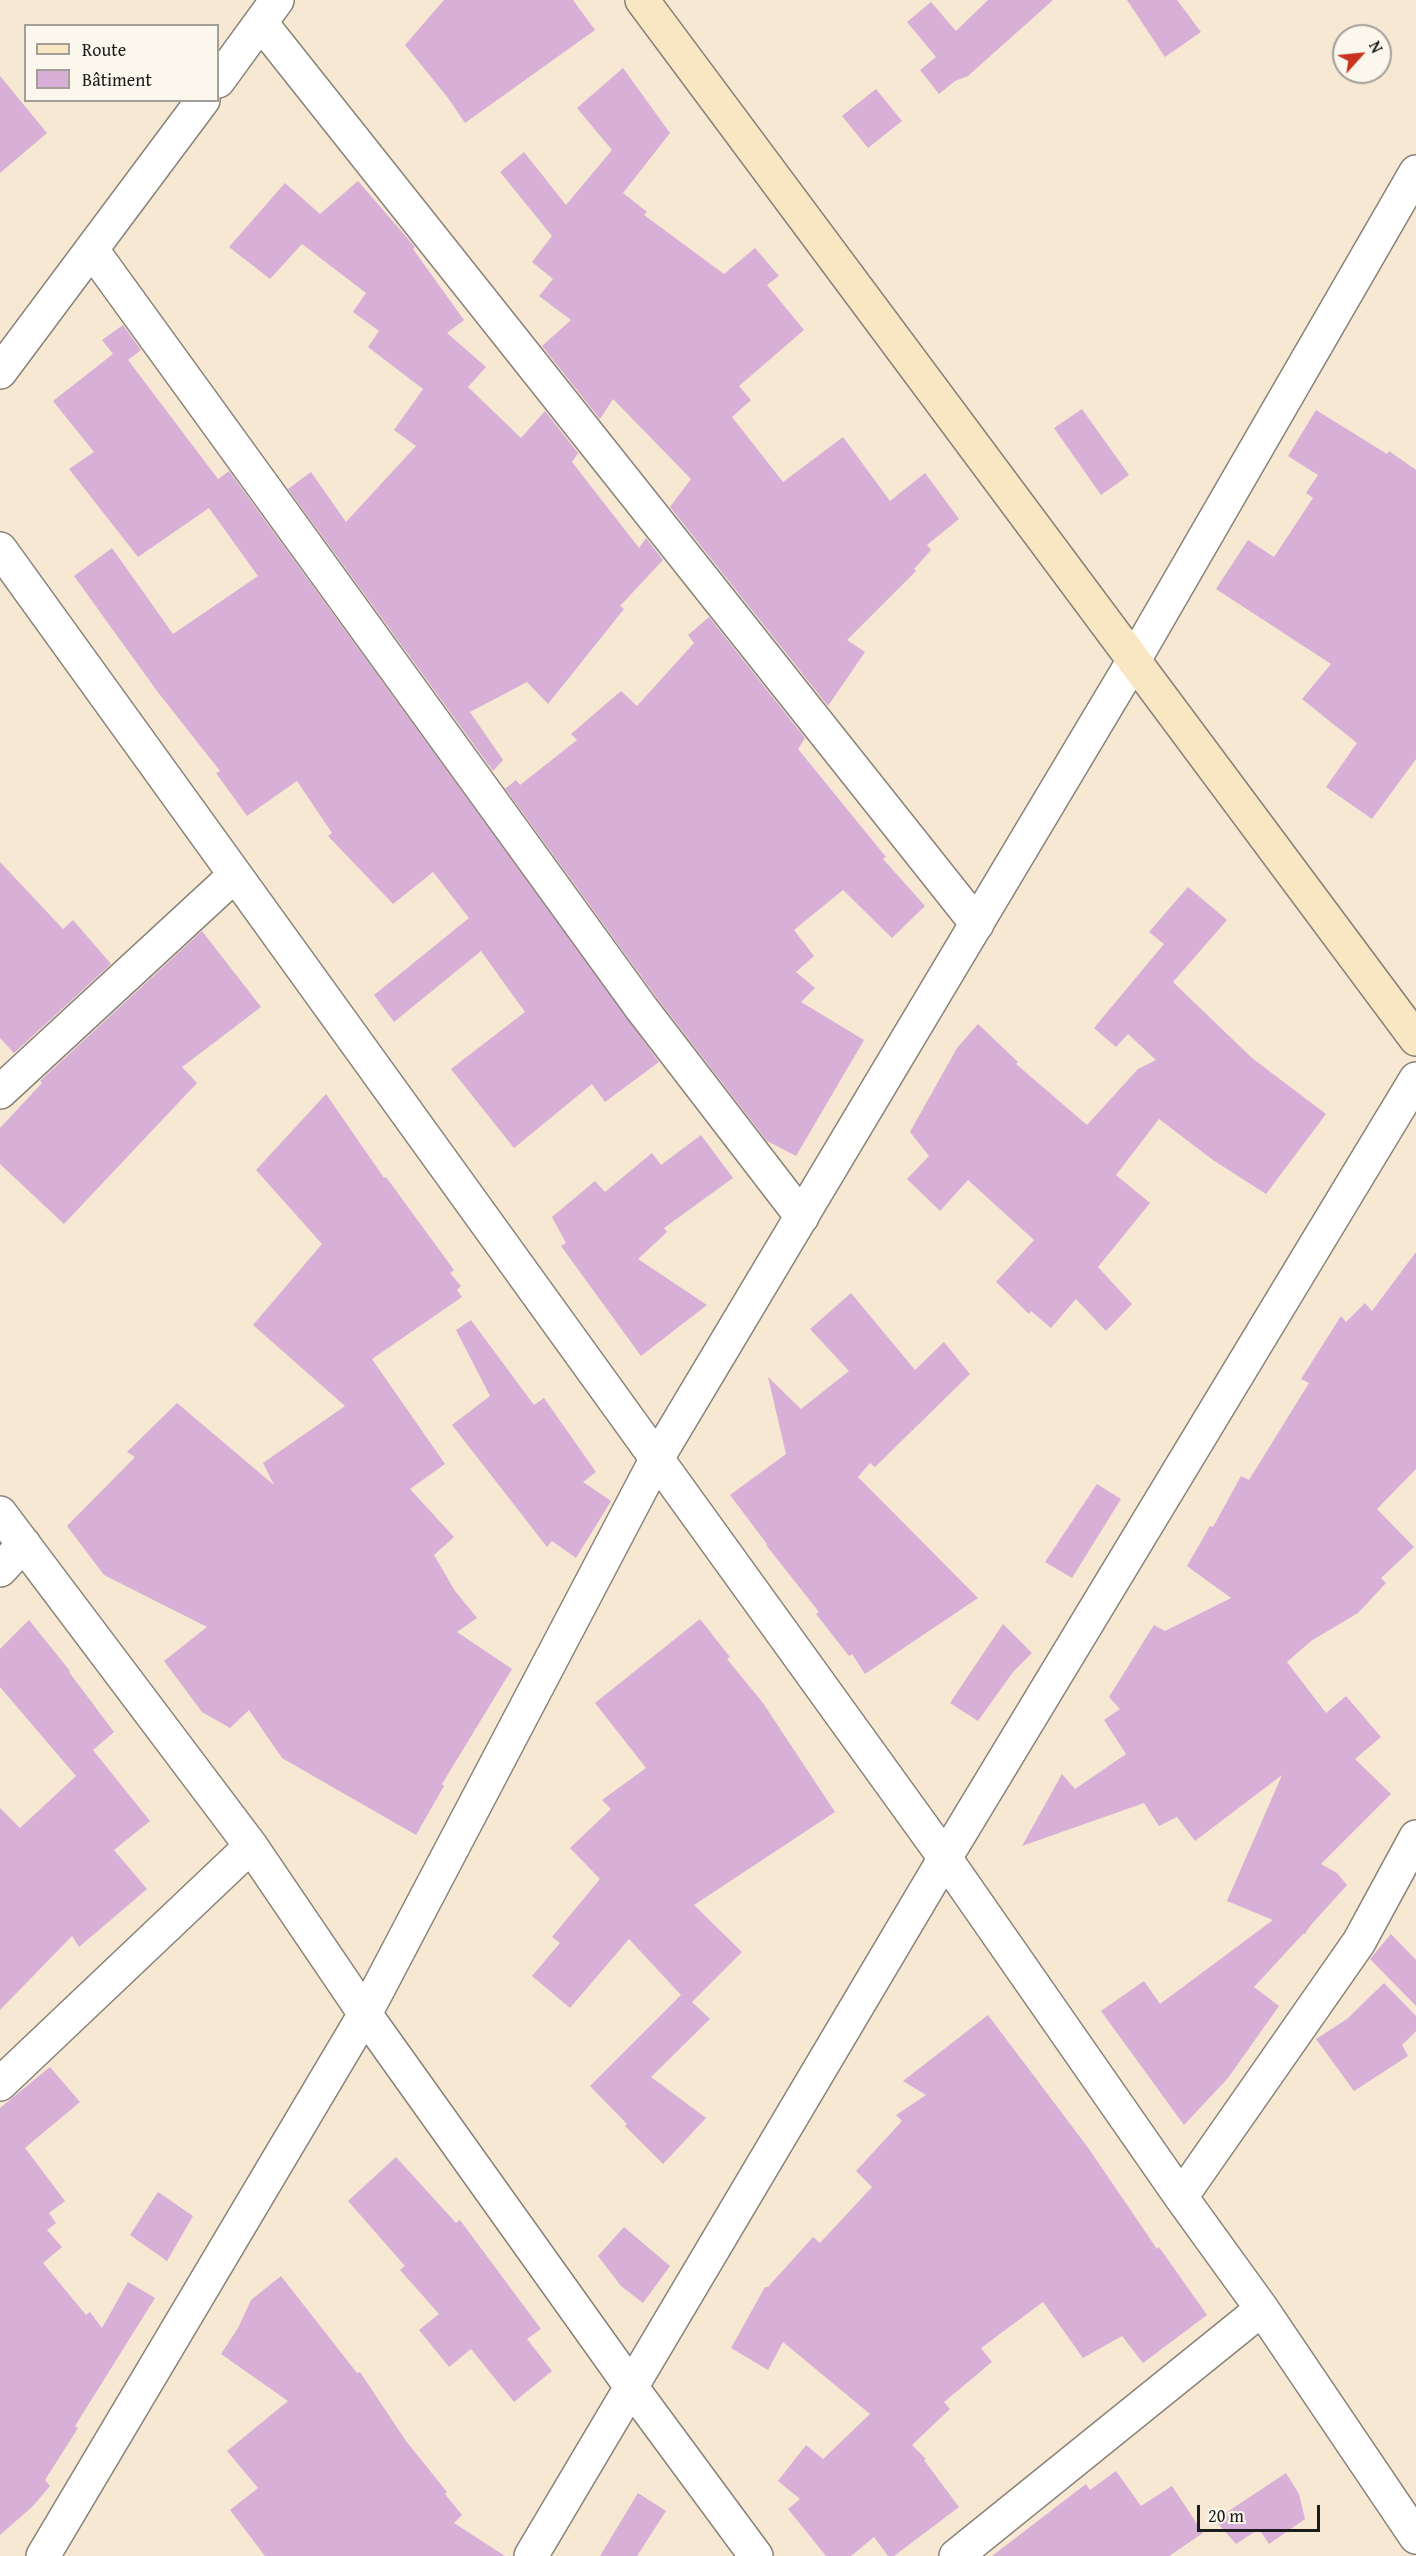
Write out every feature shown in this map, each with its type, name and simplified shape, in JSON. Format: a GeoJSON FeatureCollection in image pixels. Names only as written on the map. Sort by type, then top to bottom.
{"type":"FeatureCollection","features":[{"type":"Feature","properties":{"kind":"street"},"geometry":{"type":"LineString","coordinates":[[642,0],[1416,1039]]}},
{"type":"Feature","properties":{"kind":"street"},"geometry":{"type":"LineString","coordinates":[[219,80],[269,11],[977,924]]}},
{"type":"Feature","properties":{"kind":"street"},"geometry":{"type":"LineString","coordinates":[[0,372],[202,102]]}},
{"type":"Feature","properties":{"kind":"street"},"geometry":{"type":"LineString","coordinates":[[43,2556],[365,2014],[656,1460],[1134,660],[1416,172]]}},
{"type":"Feature","properties":{"kind":"street"},"geometry":{"type":"LineString","coordinates":[[92,250],[642,1009],[802,1217]]}},
{"type":"Feature","properties":{"kind":"street"},"geometry":{"type":"LineString","coordinates":[[0,549],[945,1858],[1181,2197],[1262,2309],[1416,2537]]}},
{"type":"Feature","properties":{"kind":"street"},"geometry":{"type":"LineString","coordinates":[[0,1092],[235,875]]}},
{"type":"Feature","properties":{"kind":"street"},"geometry":{"type":"LineString","coordinates":[[531,2556],[945,1858],[1416,1079]]}},
{"type":"Feature","properties":{"kind":"street"},"geometry":{"type":"LineString","coordinates":[[0,1513],[251,1846],[365,2014],[632,2388],[756,2556]]}},
{"type":"Feature","properties":{"kind":"street"},"geometry":{"type":"LineString","coordinates":[[0,1570],[24,1544]]}},
{"type":"Feature","properties":{"kind":"street"},"geometry":{"type":"LineString","coordinates":[[1181,2197],[1359,1942],[1416,1837]]}},
{"type":"Feature","properties":{"kind":"street"},"geometry":{"type":"LineString","coordinates":[[0,2084],[251,1846]]}},
{"type":"Feature","properties":{"kind":"street"},"geometry":{"type":"LineString","coordinates":[[956,2556],[1262,2309]]}},
{"type":"Feature","properties":{"kind":"building"},"geometry":{"type":"Polygon","coordinates":[[[444,0],[573,0],[595,30],[465,123],[405,45],[444,0]]]}},
{"type":"Feature","properties":{"kind":"building"},"geometry":{"type":"Polygon","coordinates":[[[988,0],[1053,0],[968,76],[955,81],[939,94],[920,70],[936,57],[907,22],[931,2],[956,31],[988,0]]]}},
{"type":"Feature","properties":{"kind":"building"},"geometry":{"type":"Polygon","coordinates":[[[1127,0],[1177,0],[1201,32],[1165,57],[1127,0]]]}},
{"type":"Feature","properties":{"kind":"building"},"geometry":{"type":"Polygon","coordinates":[[[623,68],[670,133],[623,193],[647,212],[644,215],[724,274],[755,248],[779,276],[767,285],[804,330],[739,386],[751,400],[732,417],[783,482],[843,437],[890,501],[925,473],[959,519],[927,545],[931,550],[914,569],[916,571],[847,640],[865,652],[828,706],[670,507],[691,479],[613,399],[600,419],[542,346],[571,320],[539,296],[553,279],[532,262],[552,236],[500,172],[524,152],[566,205],[612,150],[577,108],[623,68]]]}},
{"type":"Feature","properties":{"kind":"building"},"geometry":{"type":"Polygon","coordinates":[[[0,76],[47,133],[0,173],[0,76]]]}},
{"type":"Feature","properties":{"kind":"building"},"geometry":{"type":"Polygon","coordinates":[[[876,89],[902,121],[868,148],[842,116],[876,89]]]}},
{"type":"Feature","properties":{"kind":"building"},"geometry":{"type":"Polygon","coordinates":[[[358,181],[415,247],[413,249],[464,320],[447,333],[486,367],[468,387],[521,438],[545,411],[578,453],[572,462],[639,548],[646,538],[663,560],[620,606],[624,609],[548,704],[527,682],[470,712],[503,760],[493,771],[288,489],[311,472],[346,522],[416,446],[394,430],[423,389],[368,347],[379,331],[353,312],[366,293],[302,244],[270,279],[229,247],[285,183],[320,214],[358,181]]]}},
{"type":"Feature","properties":{"kind":"building"},"geometry":{"type":"Polygon","coordinates":[[[123,325],[141,350],[128,360],[218,479],[229,471],[659,1062],[605,1102],[592,1084],[514,1148],[451,1069],[525,1012],[481,951],[394,1022],[374,995],[469,918],[433,872],[393,904],[328,836],[332,833],[297,781],[247,816],[216,773],[220,771],[157,691],[74,576],[112,548],[173,634],[258,576],[209,508],[138,557],[69,469],[94,452],[53,401],[113,354],[102,340],[123,325]]]}},
{"type":"Feature","properties":{"kind":"building"},"geometry":{"type":"Polygon","coordinates":[[[1082,409],[1129,475],[1101,495],[1054,428],[1082,409]]]}},
{"type":"Feature","properties":{"kind":"building"},"geometry":{"type":"Polygon","coordinates":[[[1316,410],[1387,454],[1389,451],[1416,470],[1416,759],[1372,819],[1326,787],[1357,743],[1302,699],[1331,664],[1216,589],[1248,540],[1274,557],[1313,498],[1306,493],[1318,475],[1288,456],[1316,410]]]}},
{"type":"Feature","properties":{"kind":"building"},"geometry":{"type":"Polygon","coordinates":[[[709,617],[805,738],[798,749],[886,857],[883,859],[925,906],[892,938],[843,890],[794,930],[814,956],[796,972],[815,988],[801,1002],[864,1040],[796,1156],[767,1141],[657,998],[504,787],[506,788],[516,780],[520,785],[577,740],[571,734],[621,691],[637,706],[694,643],[688,635],[709,617]]]}},
{"type":"Feature","properties":{"kind":"building"},"geometry":{"type":"Polygon","coordinates":[[[0,862],[63,929],[73,920],[111,964],[14,1053],[0,1038],[0,862]]]}},
{"type":"Feature","properties":{"kind":"building"},"geometry":{"type":"Polygon","coordinates":[[[1188,887],[1227,920],[1173,982],[1252,1058],[1326,1114],[1266,1194],[1213,1160],[1159,1119],[1116,1175],[1150,1203],[1098,1267],[1132,1304],[1106,1331],[1076,1299],[1051,1328],[1031,1311],[1029,1314],[996,1282],[1034,1240],[968,1180],[940,1211],[907,1179],[929,1156],[910,1132],[957,1048],[978,1024],[1018,1062],[1016,1064],[1087,1125],[1138,1069],[1156,1060],[1128,1034],[1116,1047],[1094,1028],[1164,944],[1149,932],[1188,887]]]}},
{"type":"Feature","properties":{"kind":"building"},"geometry":{"type":"Polygon","coordinates":[[[202,931],[261,1007],[182,1067],[197,1083],[64,1224],[0,1164],[0,1128],[42,1083],[40,1081],[202,931]]]}},
{"type":"Feature","properties":{"kind":"building"},"geometry":{"type":"Polygon","coordinates":[[[326,1094],[384,1178],[386,1177],[454,1270],[450,1273],[461,1286],[457,1290],[462,1297],[372,1359],[445,1464],[410,1489],[454,1537],[434,1555],[455,1591],[477,1618],[457,1632],[512,1669],[442,1784],[444,1786],[416,1835],[282,1758],[249,1710],[230,1728],[202,1712],[164,1661],[207,1627],[104,1575],[67,1526],[135,1457],[127,1452],[177,1403],[274,1485],[263,1463],[345,1406],[253,1325],[322,1244],[256,1170],[326,1094]]]}},
{"type":"Feature","properties":{"kind":"building"},"geometry":{"type":"Polygon","coordinates":[[[701,1135],[733,1178],[664,1228],[667,1232],[638,1259],[707,1305],[641,1356],[561,1246],[566,1243],[552,1217],[595,1181],[605,1192],[652,1153],[661,1165],[701,1135]]]}},
{"type":"Feature","properties":{"kind":"building"},"geometry":{"type":"Polygon","coordinates":[[[1416,1252],[1416,1469],[1377,1509],[1414,1547],[1381,1578],[1386,1583],[1358,1613],[1311,1641],[1287,1662],[1326,1713],[1346,1696],[1381,1737],[1355,1759],[1391,1794],[1321,1864],[1337,1873],[1347,1885],[1305,1934],[1254,1987],[1279,2006],[1228,2078],[1184,2125],[1101,2011],[1144,1981],[1160,2004],[1273,1920],[1227,1901],[1282,1775],[1195,1841],[1177,1817],[1159,1826],[1144,1803],[1022,1846],[1062,1774],[1075,1789],[1126,1754],[1104,1720],[1120,1709],[1109,1697],[1154,1625],[1165,1631],[1231,1598],[1187,1566],[1210,1526],[1213,1527],[1241,1476],[1249,1480],[1309,1383],[1301,1379],[1341,1316],[1346,1322],[1365,1303],[1372,1311],[1416,1252]]]}},
{"type":"Feature","properties":{"kind":"building"},"geometry":{"type":"Polygon","coordinates":[[[851,1293],[915,1370],[944,1342],[970,1374],[875,1467],[870,1463],[858,1477],[978,1598],[865,1674],[852,1654],[849,1656],[816,1614],[819,1612],[730,1495],[786,1454],[768,1377],[801,1409],[849,1371],[810,1329],[851,1293]]]}},
{"type":"Feature","properties":{"kind":"building"},"geometry":{"type":"Polygon","coordinates":[[[471,1320],[534,1405],[544,1398],[596,1472],[583,1482],[611,1501],[576,1558],[552,1541],[547,1547],[452,1425],[490,1396],[456,1330],[471,1320]]]}},
{"type":"Feature","properties":{"kind":"building"},"geometry":{"type":"Polygon","coordinates":[[[1097,1484],[1121,1499],[1072,1578],[1045,1562],[1097,1484]]]}},
{"type":"Feature","properties":{"kind":"building"},"geometry":{"type":"Polygon","coordinates":[[[700,1619],[730,1657],[727,1659],[763,1703],[835,1812],[694,1905],[742,1952],[692,2002],[710,2019],[651,2077],[706,2118],[663,2164],[590,2086],[681,1995],[629,1939],[570,2008],[532,1976],[560,1943],[552,1937],[600,1879],[570,1848],[611,1809],[602,1800],[646,1768],[595,1703],[700,1619]]]}},
{"type":"Feature","properties":{"kind":"building"},"geometry":{"type":"Polygon","coordinates":[[[29,1620],[70,1671],[114,1732],[93,1750],[150,1821],[114,1850],[147,1889],[79,1947],[72,1936],[0,2010],[0,1808],[20,1828],[76,1776],[0,1687],[0,1649],[29,1620]]]}},
{"type":"Feature","properties":{"kind":"building"},"geometry":{"type":"Polygon","coordinates":[[[1003,1624],[1032,1653],[1013,1672],[978,1721],[950,1703],[1003,1624]]]}},
{"type":"Feature","properties":{"kind":"building"},"geometry":{"type":"Polygon","coordinates":[[[1391,1934],[1416,1960],[1416,2006],[1370,1959],[1391,1934]]]}},
{"type":"Feature","properties":{"kind":"building"},"geometry":{"type":"Polygon","coordinates":[[[1384,1983],[1416,2016],[1416,2031],[1402,2045],[1408,2056],[1354,2091],[1316,2039],[1347,2019],[1384,1983]]]}},
{"type":"Feature","properties":{"kind":"building"},"geometry":{"type":"Polygon","coordinates":[[[988,2015],[1089,2149],[1157,2249],[1159,2247],[1207,2315],[1143,2363],[1122,2336],[1083,2358],[1043,2302],[981,2348],[992,2362],[944,2402],[950,2409],[912,2445],[926,2459],[924,2460],[959,2507],[894,2556],[888,2556],[874,2537],[851,2556],[826,2556],[788,2509],[800,2499],[778,2481],[806,2445],[823,2459],[870,2414],[783,2342],[768,2370],[731,2348],[765,2287],[768,2287],[813,2237],[820,2243],[872,2187],[856,2171],[902,2121],[896,2115],[926,2095],[903,2081],[988,2015]]]}},
{"type":"Feature","properties":{"kind":"building"},"geometry":{"type":"Polygon","coordinates":[[[50,2067],[80,2102],[25,2148],[65,2201],[49,2213],[56,2223],[47,2230],[62,2247],[43,2263],[86,2315],[90,2312],[102,2328],[128,2282],[155,2298],[75,2426],[78,2428],[45,2480],[50,2486],[33,2506],[0,2535],[0,2108],[50,2067]]]}},
{"type":"Feature","properties":{"kind":"building"},"geometry":{"type":"Polygon","coordinates":[[[396,2157],[456,2223],[460,2220],[541,2329],[527,2339],[552,2371],[514,2402],[471,2349],[449,2367],[419,2330],[439,2314],[400,2270],[405,2266],[348,2201],[396,2157]]]}},
{"type":"Feature","properties":{"kind":"building"},"geometry":{"type":"Polygon","coordinates":[[[158,2192],[193,2216],[167,2261],[130,2235],[158,2192]]]}},
{"type":"Feature","properties":{"kind":"building"},"geometry":{"type":"Polygon","coordinates":[[[624,2227],[670,2266],[643,2303],[621,2286],[598,2256],[624,2227]]]}},
{"type":"Feature","properties":{"kind":"building"},"geometry":{"type":"Polygon","coordinates":[[[281,2276],[357,2373],[360,2372],[406,2441],[447,2492],[445,2494],[462,2515],[454,2523],[505,2556],[265,2556],[230,2510],[258,2488],[227,2451],[288,2401],[221,2354],[238,2328],[251,2300],[281,2276]]]}},
{"type":"Feature","properties":{"kind":"building"},"geometry":{"type":"Polygon","coordinates":[[[1116,2471],[1141,2506],[1172,2486],[1203,2533],[1169,2556],[992,2556],[1086,2484],[1090,2490],[1116,2471]]]}},
{"type":"Feature","properties":{"kind":"building"},"geometry":{"type":"Polygon","coordinates":[[[1286,2473],[1299,2494],[1305,2519],[1269,2544],[1259,2529],[1236,2544],[1215,2520],[1286,2473]]]}},
{"type":"Feature","properties":{"kind":"building"},"geometry":{"type":"Polygon","coordinates":[[[638,2493],[666,2511],[637,2556],[600,2556],[638,2493]]]}}]}
